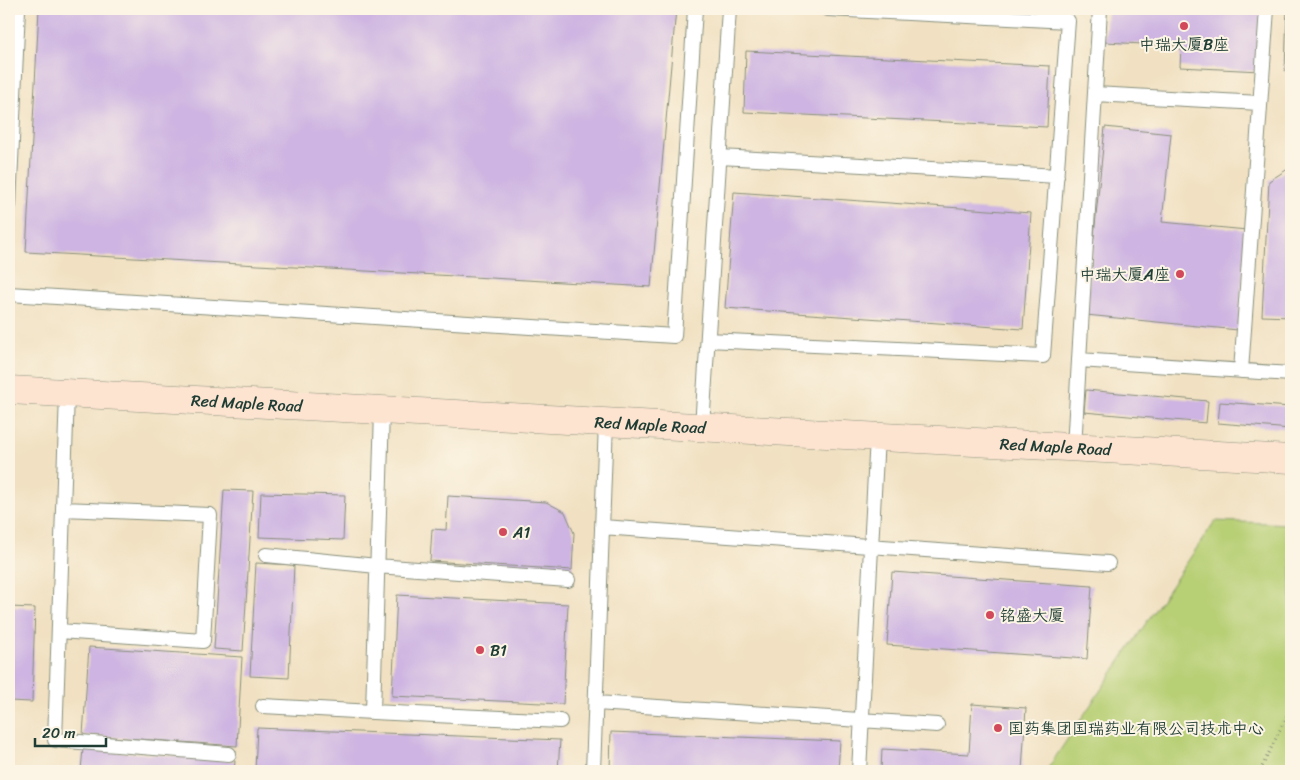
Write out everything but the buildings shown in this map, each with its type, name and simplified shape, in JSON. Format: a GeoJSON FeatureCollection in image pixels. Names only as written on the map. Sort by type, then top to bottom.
{"type":"FeatureCollection","features":[{"type":"Feature","properties":{"kind":"street","name":"Red Maple Road"},"geometry":{"type":"LineString","coordinates":[[9,390],[1291,459]]}},
{"type":"Feature","properties":{"kind":"lane"},"geometry":{"type":"LineString","coordinates":[[9,205],[18,9]]}},
{"type":"Feature","properties":{"kind":"lane"},"geometry":{"type":"LineString","coordinates":[[9,294],[674,336],[695,9]]}},
{"type":"Feature","properties":{"kind":"lane"},"geometry":{"type":"LineString","coordinates":[[702,427],[730,9]]}},
{"type":"Feature","properties":{"kind":"lane"},"geometry":{"type":"LineString","coordinates":[[708,340],[1043,356],[1068,21],[828,9]]}},
{"type":"Feature","properties":{"kind":"lane"},"geometry":{"type":"LineString","coordinates":[[1074,448],[1100,9]]}},
{"type":"Feature","properties":{"kind":"lane"},"geometry":{"type":"LineString","coordinates":[[1241,371],[1267,9]]}},
{"type":"Feature","properties":{"kind":"lane"},"geometry":{"type":"LineString","coordinates":[[1094,94],[1260,103]]}},
{"type":"Feature","properties":{"kind":"lane"},"geometry":{"type":"LineString","coordinates":[[720,157],[1057,176]]}},
{"type":"Feature","properties":{"kind":"lane"},"geometry":{"type":"LineString","coordinates":[[1078,360],[1291,374]]}},
{"type":"Feature","properties":{"kind":"lane"},"geometry":{"type":"LineString","coordinates":[[68,394],[55,740],[229,754]]}},
{"type":"Feature","properties":{"kind":"lane"},"geometry":{"type":"LineString","coordinates":[[373,712],[382,410]]}},
{"type":"Feature","properties":{"kind":"lane"},"geometry":{"type":"LineString","coordinates":[[593,771],[606,422]]}},
{"type":"Feature","properties":{"kind":"lane"},"geometry":{"type":"LineString","coordinates":[[859,771],[877,437]]}},
{"type":"Feature","properties":{"kind":"lane"},"geometry":{"type":"LineString","coordinates":[[59,631],[203,641],[210,516],[63,509]]}},
{"type":"Feature","properties":{"kind":"lane"},"geometry":{"type":"LineString","coordinates":[[602,527],[1108,563]]}},
{"type":"Feature","properties":{"kind":"lane"},"geometry":{"type":"LineString","coordinates":[[266,556],[568,580]]}},
{"type":"Feature","properties":{"kind":"lane"},"geometry":{"type":"LineString","coordinates":[[596,703],[937,725]]}},
{"type":"Feature","properties":{"kind":"lane"},"geometry":{"type":"LineString","coordinates":[[263,706],[560,721]]}},
{"type":"Feature","properties":{"kind":"path"},"geometry":{"type":"LineString","coordinates":[[1260,771],[1291,708]]}},
{"type":"Feature","properties":{"kind":"green space"},"geometry":{"type":"Polygon","coordinates":[[[1215,521],[1291,524],[1291,771],[1046,771],[1215,521]]]}},
{"type":"Feature","properties":{"kind":"place","name":"中瑞大厦B座"},"geometry":{"type":"Point","coordinates":[1184,26]}},
{"type":"Feature","properties":{"kind":"place","name":"中瑞大厦A座"},"geometry":{"type":"Point","coordinates":[1180,274]}},
{"type":"Feature","properties":{"kind":"place","name":"A1"},"geometry":{"type":"Point","coordinates":[503,532]}},
{"type":"Feature","properties":{"kind":"place","name":"铭盛大厦"},"geometry":{"type":"Point","coordinates":[990,615]}},
{"type":"Feature","properties":{"kind":"place","name":"B1"},"geometry":{"type":"Point","coordinates":[480,650]}},
{"type":"Feature","properties":{"kind":"place","name":"国药集团国瑞药业有限公司技术中心"},"geometry":{"type":"Point","coordinates":[998,728]}}]}
